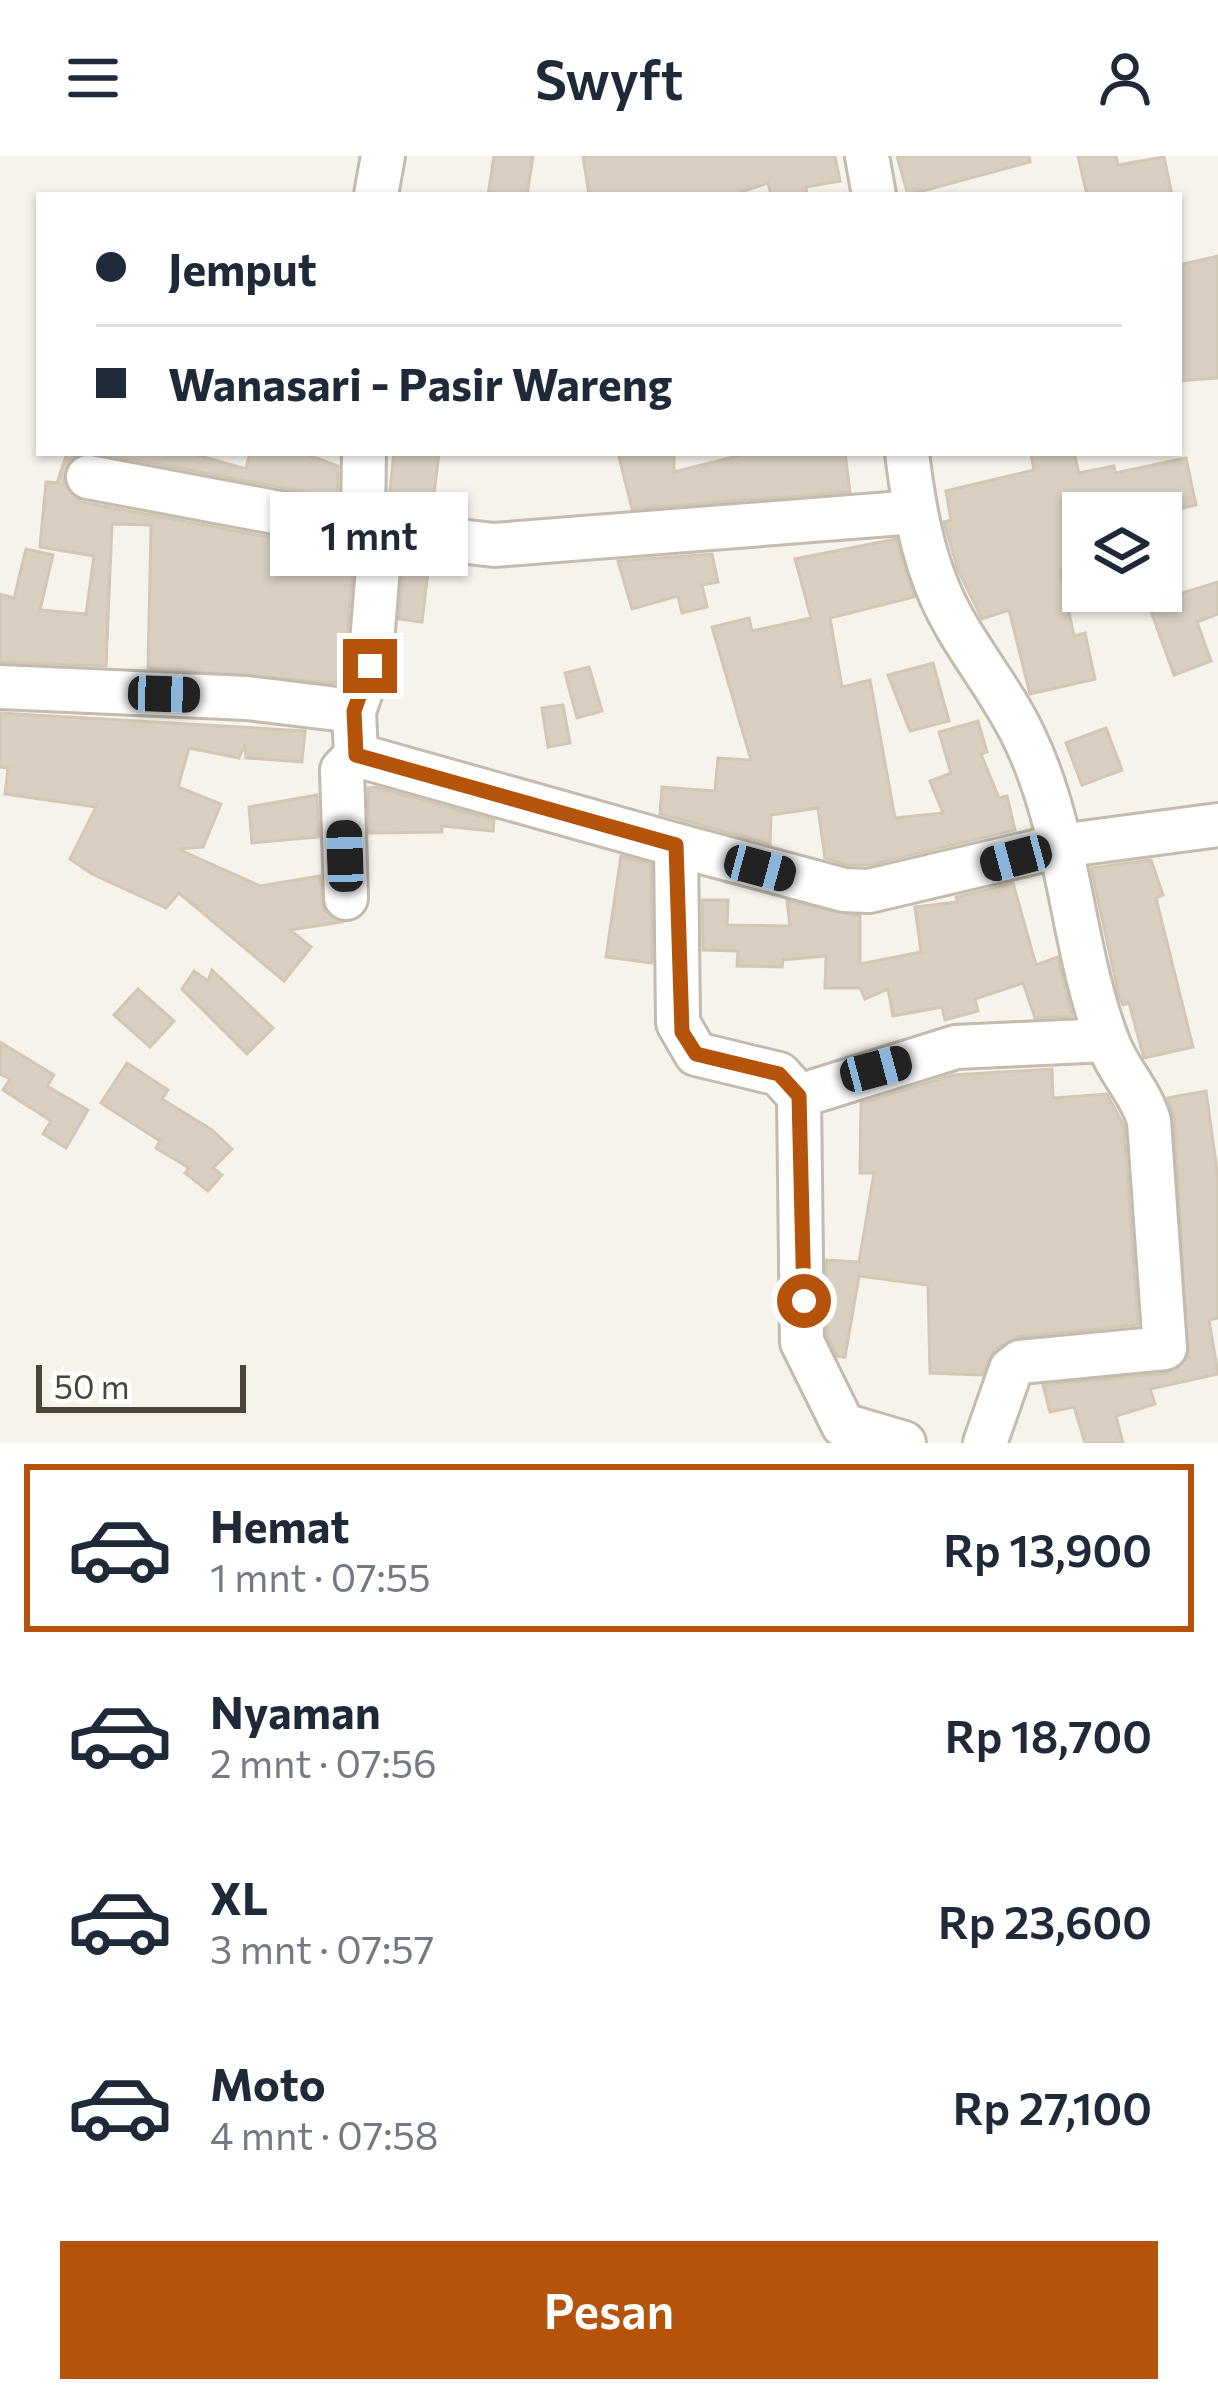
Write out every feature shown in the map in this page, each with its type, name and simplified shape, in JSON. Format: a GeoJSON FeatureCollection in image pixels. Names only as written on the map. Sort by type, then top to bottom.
{"type":"FeatureCollection","features":[{"type":"Feature","properties":{"kind":"street"},"geometry":{"type":"LineString","coordinates":[[377,192],[383,156]]}},
{"type":"Feature","properties":{"kind":"street"},"geometry":{"type":"LineString","coordinates":[[867,156],[873,192]]}},
{"type":"Feature","properties":{"kind":"street"},"geometry":{"type":"LineString","coordinates":[[364,456],[363,519],[381,532]]}},
{"type":"Feature","properties":{"kind":"street"},"geometry":{"type":"LineString","coordinates":[[908,456],[915,512],[941,597],[1026,740],[1060,846],[1071,914],[1107,1040],[1136,1087],[1149,1121],[1165,1348],[1020,1362],[1011,1370],[985,1443]]}},
{"type":"Feature","properties":{"kind":"street"},"geometry":{"type":"LineString","coordinates":[[88,477],[381,532],[494,544],[915,512]]}},
{"type":"Feature","properties":{"kind":"street"},"geometry":{"type":"LineString","coordinates":[[346,898],[342,770],[356,755],[354,711],[370,666],[381,532]]}},
{"type":"Feature","properties":{"kind":"street"},"geometry":{"type":"LineString","coordinates":[[0,688],[247,698],[354,711]]}},
{"type":"Feature","properties":{"kind":"street"},"geometry":{"type":"LineString","coordinates":[[356,755],[855,892],[930,881],[1060,846],[1218,825]]}},
{"type":"Feature","properties":{"kind":"street"},"geometry":{"type":"LineString","coordinates":[[676,845],[682,1032],[696,1054],[779,1074],[799,1096],[802,1342],[843,1425],[904,1443]]}},
{"type":"Feature","properties":{"kind":"street"},"geometry":{"type":"LineString","coordinates":[[799,1096],[956,1047],[1107,1040]]}},
{"type":"Feature","properties":{"kind":"building"},"geometry":{"type":"Polygon","coordinates":[[[494,156],[533,156],[527,192],[488,192],[494,156]]]}},
{"type":"Feature","properties":{"kind":"building"},"geometry":{"type":"Polygon","coordinates":[[[583,156],[835,156],[840,181],[806,187],[807,192],[770,192],[768,183],[741,192],[589,192],[583,156]]]}},
{"type":"Feature","properties":{"kind":"building"},"geometry":{"type":"Polygon","coordinates":[[[897,156],[1029,156],[1030,162],[907,192],[897,156]]]}},
{"type":"Feature","properties":{"kind":"building"},"geometry":{"type":"Polygon","coordinates":[[[1078,156],[1116,156],[1118,165],[1164,157],[1171,192],[1086,192],[1078,156]]]}},
{"type":"Feature","properties":{"kind":"building"},"geometry":{"type":"Polygon","coordinates":[[[1218,256],[1218,378],[1182,381],[1182,264],[1218,256]]]}},
{"type":"Feature","properties":{"kind":"building"},"geometry":{"type":"Polygon","coordinates":[[[66,456],[76,456],[68,461],[64,484],[82,502],[354,553],[345,661],[337,683],[148,668],[151,525],[112,524],[106,666],[0,662],[0,594],[14,598],[26,549],[53,555],[40,610],[86,614],[94,556],[40,547],[46,482],[57,483],[66,456]]]}},
{"type":"Feature","properties":{"kind":"building"},"geometry":{"type":"Polygon","coordinates":[[[114,456],[200,456],[246,469],[249,456],[311,456],[338,466],[338,498],[114,456]]]}},
{"type":"Feature","properties":{"kind":"building"},"geometry":{"type":"Polygon","coordinates":[[[394,456],[439,456],[433,502],[389,498],[394,456]]]}},
{"type":"Feature","properties":{"kind":"building"},"geometry":{"type":"Polygon","coordinates":[[[619,456],[674,456],[674,472],[737,456],[845,456],[850,492],[632,509],[619,456]]]}},
{"type":"Feature","properties":{"kind":"building"},"geometry":{"type":"Polygon","coordinates":[[[1032,456],[1075,456],[1079,473],[1114,466],[1115,473],[1186,458],[1196,505],[1182,508],[1182,492],[1062,492],[1062,612],[1069,612],[1074,636],[1085,633],[1095,679],[1030,694],[1009,610],[982,619],[958,570],[944,522],[951,520],[946,491],[1034,470],[1032,456]]]}},
{"type":"Feature","properties":{"kind":"building"},"geometry":{"type":"Polygon","coordinates":[[[896,539],[914,597],[830,618],[842,687],[870,680],[895,818],[943,813],[930,781],[951,773],[939,732],[978,721],[987,752],[981,754],[999,798],[1007,796],[1015,830],[869,865],[848,865],[825,858],[818,808],[771,815],[770,844],[660,814],[662,787],[715,791],[718,758],[751,760],[712,627],[749,618],[752,631],[811,618],[795,559],[896,539]]]}},
{"type":"Feature","properties":{"kind":"building"},"geometry":{"type":"Polygon","coordinates":[[[712,554],[718,582],[702,585],[707,607],[682,613],[678,596],[632,609],[618,561],[712,554]]]}},
{"type":"Feature","properties":{"kind":"building"},"geometry":{"type":"Polygon","coordinates":[[[404,560],[429,563],[422,622],[399,619],[404,560]]]}},
{"type":"Feature","properties":{"kind":"building"},"geometry":{"type":"Polygon","coordinates":[[[1218,582],[1218,614],[1197,622],[1211,661],[1174,675],[1151,612],[1182,612],[1182,593],[1218,582]]]}},
{"type":"Feature","properties":{"kind":"building"},"geometry":{"type":"Polygon","coordinates":[[[933,663],[949,721],[910,731],[888,675],[933,663]]]}},
{"type":"Feature","properties":{"kind":"building"},"geometry":{"type":"Polygon","coordinates":[[[589,667],[602,711],[577,718],[565,673],[589,667]]]}},
{"type":"Feature","properties":{"kind":"building"},"geometry":{"type":"Polygon","coordinates":[[[563,705],[570,743],[548,747],[542,708],[563,705]]]}},
{"type":"Feature","properties":{"kind":"building"},"geometry":{"type":"Polygon","coordinates":[[[0,713],[305,731],[302,762],[246,758],[245,744],[239,758],[189,748],[178,787],[221,804],[203,847],[178,849],[260,886],[320,876],[324,910],[341,922],[290,930],[311,947],[284,981],[179,893],[166,908],[92,874],[70,859],[96,807],[5,794],[8,768],[0,767],[0,713]]]}},
{"type":"Feature","properties":{"kind":"building"},"geometry":{"type":"Polygon","coordinates":[[[1106,728],[1122,770],[1082,785],[1066,743],[1106,728]]]}},
{"type":"Feature","properties":{"kind":"building"},"geometry":{"type":"Polygon","coordinates":[[[368,788],[494,820],[493,831],[442,826],[442,832],[369,833],[368,788]]]}},
{"type":"Feature","properties":{"kind":"building"},"geometry":{"type":"Polygon","coordinates":[[[317,795],[319,837],[252,843],[249,807],[317,795]]]}},
{"type":"Feature","properties":{"kind":"building"},"geometry":{"type":"Polygon","coordinates":[[[621,856],[651,864],[652,963],[606,957],[621,856]]]}},
{"type":"Feature","properties":{"kind":"building"},"geometry":{"type":"Polygon","coordinates":[[[1151,860],[1163,895],[1156,898],[1193,1047],[1144,1058],[1129,1003],[1123,1005],[1119,996],[1091,868],[1151,860]]]}},
{"type":"Feature","properties":{"kind":"building"},"geometry":{"type":"Polygon","coordinates":[[[1013,883],[1036,965],[1058,957],[1072,1016],[1035,1018],[1023,983],[975,999],[978,1011],[945,1020],[942,1007],[893,1016],[888,989],[865,999],[860,988],[825,988],[826,956],[783,960],[782,967],[737,966],[738,951],[703,950],[702,900],[728,900],[727,925],[790,926],[787,901],[860,916],[860,964],[921,952],[915,907],[957,902],[956,897],[1013,883]]]}},
{"type":"Feature","properties":{"kind":"building"},"geometry":{"type":"Polygon","coordinates":[[[212,970],[273,1028],[247,1054],[182,989],[194,971],[208,981],[212,970]]]}},
{"type":"Feature","properties":{"kind":"building"},"geometry":{"type":"Polygon","coordinates":[[[138,989],[174,1021],[150,1047],[114,1015],[138,989]]]}},
{"type":"Feature","properties":{"kind":"building"},"geometry":{"type":"Polygon","coordinates":[[[0,1042],[54,1075],[47,1086],[88,1110],[66,1148],[43,1134],[51,1121],[3,1090],[10,1079],[0,1074],[0,1042]]]}},
{"type":"Feature","properties":{"kind":"building"},"geometry":{"type":"Polygon","coordinates":[[[127,1063],[168,1090],[162,1099],[212,1130],[232,1149],[213,1168],[222,1175],[208,1191],[185,1173],[189,1168],[156,1148],[160,1141],[101,1103],[127,1063]]]}},
{"type":"Feature","properties":{"kind":"building"},"geometry":{"type":"Polygon","coordinates":[[[1052,1069],[1053,1098],[1107,1094],[1124,1126],[1138,1325],[1018,1337],[994,1350],[982,1375],[930,1373],[928,1285],[859,1276],[845,1357],[837,1356],[827,1336],[826,1260],[859,1262],[874,1173],[860,1173],[861,1103],[953,1075],[1052,1069]]]}},
{"type":"Feature","properties":{"kind":"building"},"geometry":{"type":"Polygon","coordinates":[[[1206,1091],[1218,1178],[1218,1318],[1209,1320],[1218,1374],[1150,1389],[1155,1404],[1116,1416],[1123,1443],[1085,1443],[1074,1407],[1050,1412],[1043,1385],[1167,1373],[1188,1358],[1174,1119],[1168,1098],[1206,1091]]]}},
{"type":"Feature","properties":{"kind":"route"},"geometry":{"type":"LineString","coordinates":[[370,666],[354,711],[356,755],[676,845],[682,1032],[696,1054],[779,1074],[799,1096],[804,1301]]}}]}
